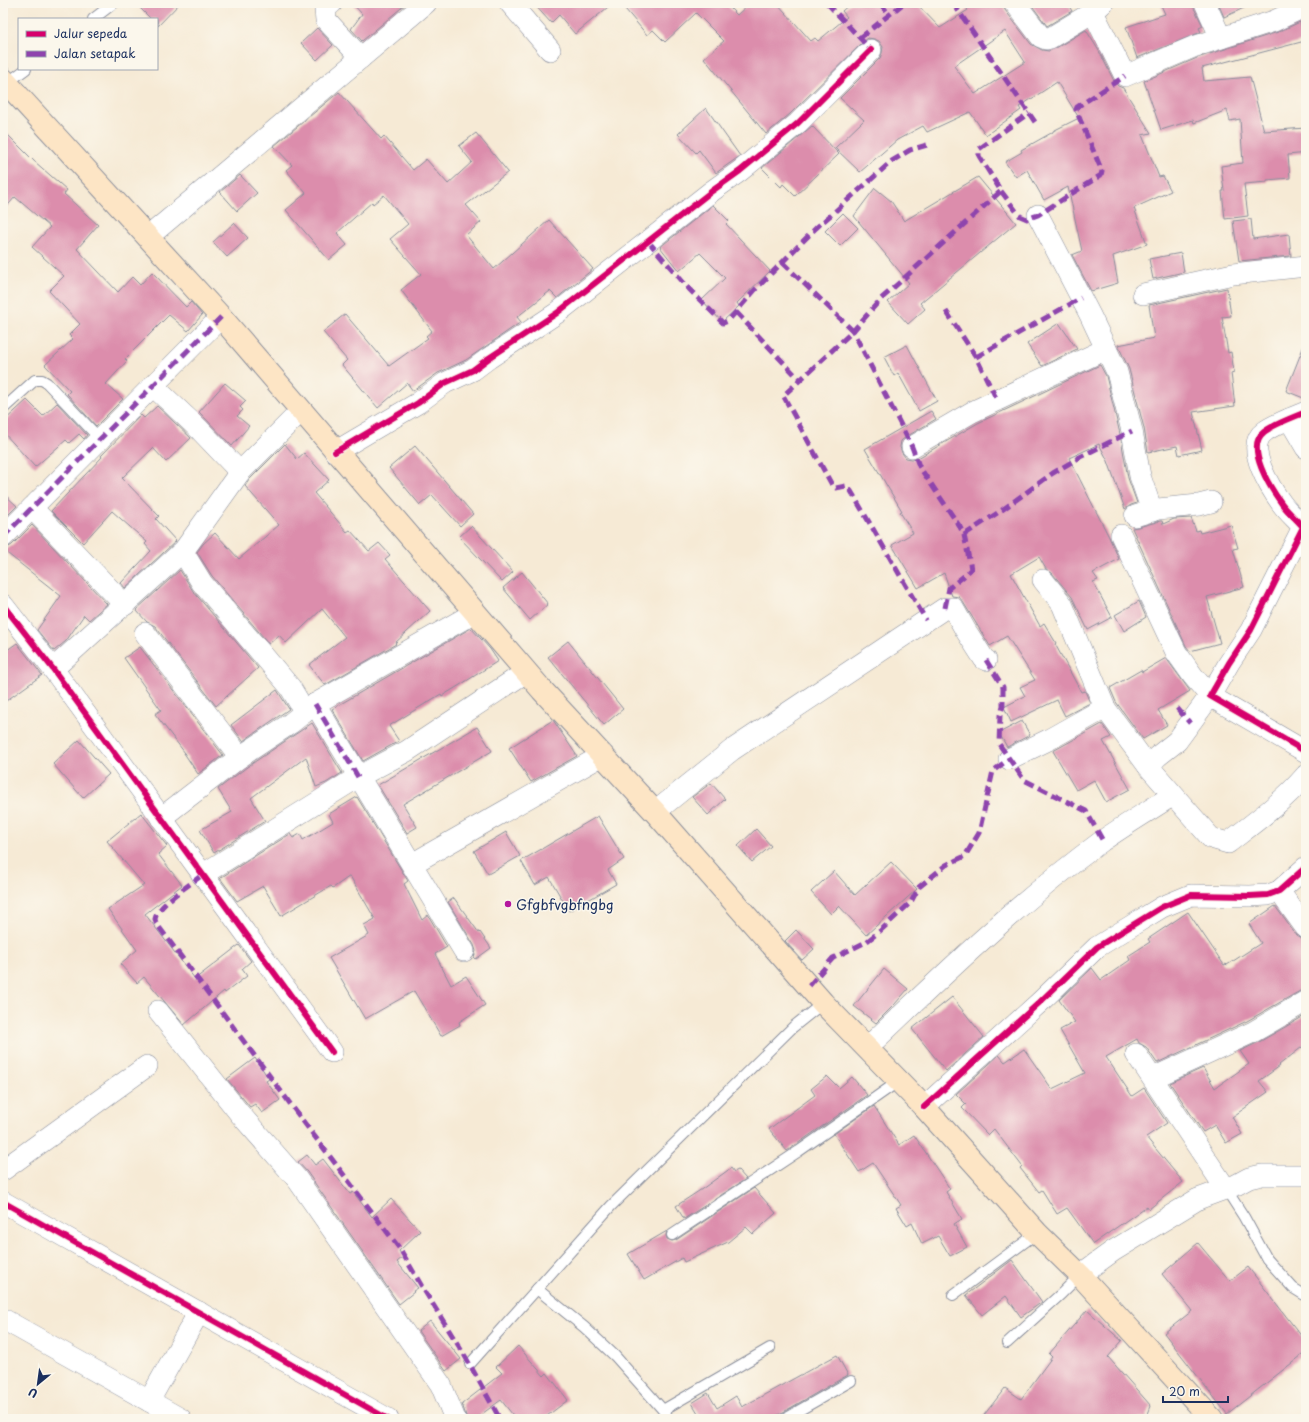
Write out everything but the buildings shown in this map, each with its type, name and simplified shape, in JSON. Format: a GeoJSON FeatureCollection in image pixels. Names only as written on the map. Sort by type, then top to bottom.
{"type":"FeatureCollection","features":[{"type":"Feature","properties":{"kind":"main road"},"geometry":{"type":"LineString","coordinates":[[5,81],[221,317],[474,613],[526,672],[655,812],[823,1003],[924,1107],[1037,1233],[1080,1275],[1212,1419]]}},
{"type":"Feature","properties":{"kind":"street"},"geometry":{"type":"LineString","coordinates":[[332,3],[325,9],[326,20],[361,58]]}},
{"type":"Feature","properties":{"kind":"street"},"geometry":{"type":"LineString","coordinates":[[148,237],[426,3]]}},
{"type":"Feature","properties":{"kind":"street"},"geometry":{"type":"LineString","coordinates":[[510,3],[550,50]]}},
{"type":"Feature","properties":{"kind":"street"},"geometry":{"type":"LineString","coordinates":[[1016,3],[1041,37],[1046,39],[1050,38],[1098,7],[1125,76],[1193,47],[1274,21],[1306,6]]}},
{"type":"Feature","properties":{"kind":"street"},"geometry":{"type":"LineString","coordinates":[[1205,3],[1221,38]]}},
{"type":"Feature","properties":{"kind":"street"},"geometry":{"type":"LineString","coordinates":[[335,452],[418,403],[445,383],[473,370],[557,313],[712,191],[740,171],[792,128],[871,50]]}},
{"type":"Feature","properties":{"kind":"street"},"geometry":{"type":"LineString","coordinates":[[1038,215],[1117,372],[1132,431],[1140,476],[1143,513],[1158,509],[1200,505],[1211,502]]}},
{"type":"Feature","properties":{"kind":"street"},"geometry":{"type":"LineString","coordinates":[[1143,294],[1233,274],[1306,266]]}},
{"type":"Feature","properties":{"kind":"street"},"geometry":{"type":"LineString","coordinates":[[3,537],[221,317]]}},
{"type":"Feature","properties":{"kind":"street"},"geometry":{"type":"LineString","coordinates":[[912,447],[972,412],[1106,349]]}},
{"type":"Feature","properties":{"kind":"street"},"geometry":{"type":"LineString","coordinates":[[153,386],[199,429],[240,472]]}},
{"type":"Feature","properties":{"kind":"street"},"geometry":{"type":"LineString","coordinates":[[53,669],[183,552],[240,472],[301,411]]}},
{"type":"Feature","properties":{"kind":"street"},"geometry":{"type":"LineString","coordinates":[[1148,766],[1177,741],[1210,696],[1229,663],[1251,630],[1304,527],[1282,504],[1261,471],[1257,452],[1258,440],[1263,432],[1297,416],[1306,448]]}},
{"type":"Feature","properties":{"kind":"street"},"geometry":{"type":"LineString","coordinates":[[32,508],[125,605]]}},
{"type":"Feature","properties":{"kind":"street"},"geometry":{"type":"LineString","coordinates":[[1121,535],[1176,652],[1193,676],[1210,696],[1306,752]]}},
{"type":"Feature","properties":{"kind":"street"},"geometry":{"type":"LineString","coordinates":[[183,552],[202,583],[290,687],[310,708],[358,777],[464,951]]}},
{"type":"Feature","properties":{"kind":"street"},"geometry":{"type":"LineString","coordinates":[[1043,580],[1062,604],[1105,708],[1148,766],[1211,838],[1228,843],[1292,790],[1306,775]]}},
{"type":"Feature","properties":{"kind":"street"},"geometry":{"type":"LineString","coordinates":[[3,605],[129,764],[161,818],[332,1052]]}},
{"type":"Feature","properties":{"kind":"street"},"geometry":{"type":"LineString","coordinates":[[655,812],[732,750],[946,608],[953,608],[966,631],[986,660]]}},
{"type":"Feature","properties":{"kind":"street"},"geometry":{"type":"LineString","coordinates":[[161,818],[240,757],[310,708],[474,613]]}},
{"type":"Feature","properties":{"kind":"street"},"geometry":{"type":"LineString","coordinates":[[145,633],[240,757]]}},
{"type":"Feature","properties":{"kind":"street"},"geometry":{"type":"LineString","coordinates":[[202,875],[358,777],[407,751],[526,672]]}},
{"type":"Feature","properties":{"kind":"street"},"geometry":{"type":"LineString","coordinates":[[1009,759],[1048,740],[1105,708]]}},
{"type":"Feature","properties":{"kind":"street"},"geometry":{"type":"LineString","coordinates":[[412,864],[603,755]]}},
{"type":"Feature","properties":{"kind":"street"},"geometry":{"type":"LineString","coordinates":[[867,1048],[1029,898],[1103,841],[1173,795]]}},
{"type":"Feature","properties":{"kind":"street"},"geometry":{"type":"LineString","coordinates":[[924,1107],[1040,1002],[1097,947],[1130,926],[1162,908],[1191,895],[1268,895],[1279,891],[1306,867]]}},
{"type":"Feature","properties":{"kind":"street"},"geometry":{"type":"LineString","coordinates":[[1279,891],[1306,928]]}},
{"type":"Feature","properties":{"kind":"street"},"geometry":{"type":"LineString","coordinates":[[1153,1078],[1253,1032],[1306,1001]]}},
{"type":"Feature","properties":{"kind":"street"},"geometry":{"type":"LineString","coordinates":[[158,1011],[240,1114],[297,1179],[441,1385],[455,1419]]}},
{"type":"Feature","properties":{"kind":"street"},"geometry":{"type":"LineString","coordinates":[[1136,1054],[1226,1189]]}},
{"type":"Feature","properties":{"kind":"street"},"geometry":{"type":"LineString","coordinates":[[3,1170],[147,1066]]}},
{"type":"Feature","properties":{"kind":"street"},"geometry":{"type":"LineString","coordinates":[[1080,1275],[1113,1251],[1198,1199],[1226,1189],[1249,1178],[1262,1175],[1306,1175]]}},
{"type":"Feature","properties":{"kind":"street"},"geometry":{"type":"LineString","coordinates":[[3,1202],[388,1419]]}},
{"type":"Feature","properties":{"kind":"street"},"geometry":{"type":"LineString","coordinates":[[149,1401],[199,1312]]}},
{"type":"Feature","properties":{"kind":"street"},"geometry":{"type":"LineString","coordinates":[[3,1319],[181,1419]]}},
{"type":"Feature","properties":{"kind":"lane"},"geometry":{"type":"LineString","coordinates":[[94,18],[114,3]]}},
{"type":"Feature","properties":{"kind":"lane"},"geometry":{"type":"LineString","coordinates":[[5,81],[24,70]]}},
{"type":"Feature","properties":{"kind":"lane"},"geometry":{"type":"LineString","coordinates":[[3,409],[35,380],[42,380],[47,383],[100,439]]}},
{"type":"Feature","properties":{"kind":"lane"},"geometry":{"type":"LineString","coordinates":[[470,1364],[611,1206],[793,1027],[823,1003]]}},
{"type":"Feature","properties":{"kind":"lane"},"geometry":{"type":"LineString","coordinates":[[672,1235],[798,1151],[898,1081]]}},
{"type":"Feature","properties":{"kind":"lane"},"geometry":{"type":"LineString","coordinates":[[1226,1189],[1244,1217],[1267,1259],[1293,1288],[1306,1296]]}},
{"type":"Feature","properties":{"kind":"lane"},"geometry":{"type":"LineString","coordinates":[[953,1295],[1037,1233]]}},
{"type":"Feature","properties":{"kind":"lane"},"geometry":{"type":"LineString","coordinates":[[1007,1343],[1080,1275]]}},
{"type":"Feature","properties":{"kind":"lane"},"geometry":{"type":"LineString","coordinates":[[537,1289],[584,1327],[615,1356],[663,1410],[669,1419]]}},
{"type":"Feature","properties":{"kind":"lane"},"geometry":{"type":"LineString","coordinates":[[663,1410],[770,1348]]}},
{"type":"Feature","properties":{"kind":"lane"},"geometry":{"type":"LineString","coordinates":[[784,1419],[851,1381]]}},
{"type":"Feature","properties":{"kind":"marked path"},"geometry":{"type":"LineString","coordinates":[[827,3],[871,50]]}},
{"type":"Feature","properties":{"kind":"marked path"},"geometry":{"type":"LineString","coordinates":[[880,3],[889,14]]}},
{"type":"Feature","properties":{"kind":"marked path"},"geometry":{"type":"LineString","coordinates":[[860,38],[904,3]]}},
{"type":"Feature","properties":{"kind":"marked path"},"geometry":{"type":"LineString","coordinates":[[953,3],[1035,122]]}},
{"type":"Feature","properties":{"kind":"marked path"},"geometry":{"type":"LineString","coordinates":[[1001,191],[1020,216],[1027,219],[1038,215],[1101,175],[1102,171],[1076,110],[1077,107],[1125,76]]}},
{"type":"Feature","properties":{"kind":"marked path"},"geometry":{"type":"LineString","coordinates":[[945,608],[949,588],[971,569],[964,535],[919,466],[912,447],[853,331],[881,299],[1001,191],[979,156],[979,149],[1029,113]]}},
{"type":"Feature","properties":{"kind":"marked path"},"geometry":{"type":"LineString","coordinates":[[648,241],[689,289],[723,323],[728,321],[754,291],[816,228],[892,161],[910,150],[927,145]]}},
{"type":"Feature","properties":{"kind":"marked path"},"geometry":{"type":"LineString","coordinates":[[782,262],[853,331],[785,394],[784,397],[832,485],[836,488],[846,486],[851,491],[926,620]]}},
{"type":"Feature","properties":{"kind":"marked path"},"geometry":{"type":"LineString","coordinates":[[976,357],[1081,298]]}},
{"type":"Feature","properties":{"kind":"marked path"},"geometry":{"type":"LineString","coordinates":[[946,311],[976,357],[997,400]]}},
{"type":"Feature","properties":{"kind":"marked path"},"geometry":{"type":"LineString","coordinates":[[736,312],[800,380]]}},
{"type":"Feature","properties":{"kind":"marked path"},"geometry":{"type":"LineString","coordinates":[[3,537],[221,317]]}},
{"type":"Feature","properties":{"kind":"marked path"},"geometry":{"type":"LineString","coordinates":[[964,535],[1002,510],[1053,473],[1080,457],[1132,431]]}},
{"type":"Feature","properties":{"kind":"marked path"},"geometry":{"type":"LineString","coordinates":[[986,660],[1003,687],[1003,706],[1000,715],[999,744],[1024,780],[1086,811],[1103,841]]}},
{"type":"Feature","properties":{"kind":"marked path"},"geometry":{"type":"LineString","coordinates":[[315,704],[358,777]]}},
{"type":"Feature","properties":{"kind":"marked path"},"geometry":{"type":"LineString","coordinates":[[1177,708],[1190,723]]}},
{"type":"Feature","properties":{"kind":"marked path"},"geometry":{"type":"LineString","coordinates":[[809,986],[833,958],[866,942],[911,902],[919,887],[946,865],[965,856],[979,833],[993,771],[1009,759]]}},
{"type":"Feature","properties":{"kind":"marked path"},"geometry":{"type":"LineString","coordinates":[[202,875],[175,895],[162,907],[157,913],[155,919],[156,923],[400,1249],[465,1356],[500,1419]]}},
{"type":"Feature","properties":{"kind":"cycle path"},"geometry":{"type":"LineString","coordinates":[[335,452],[418,403],[445,383],[473,370],[557,313],[712,191],[740,171],[798,123],[871,50]]}},
{"type":"Feature","properties":{"kind":"cycle path"},"geometry":{"type":"LineString","coordinates":[[1306,412],[1273,426],[1264,432],[1259,439],[1257,447],[1258,457],[1266,479],[1282,504],[1303,527],[1251,630],[1229,663],[1210,696],[1306,752]]}},
{"type":"Feature","properties":{"kind":"cycle path"},"geometry":{"type":"LineString","coordinates":[[3,605],[53,669],[332,1052]]}},
{"type":"Feature","properties":{"kind":"cycle path"},"geometry":{"type":"LineString","coordinates":[[924,1107],[1040,1002],[1097,947],[1162,907],[1191,895],[1268,895],[1279,891],[1306,867]]}},
{"type":"Feature","properties":{"kind":"cycle path"},"geometry":{"type":"LineString","coordinates":[[3,1202],[388,1419]]}},
{"type":"Feature","properties":{"kind":"place","name":"Gfgbfvgbfngbg"},"geometry":{"type":"Point","coordinates":[508,904]}}]}
